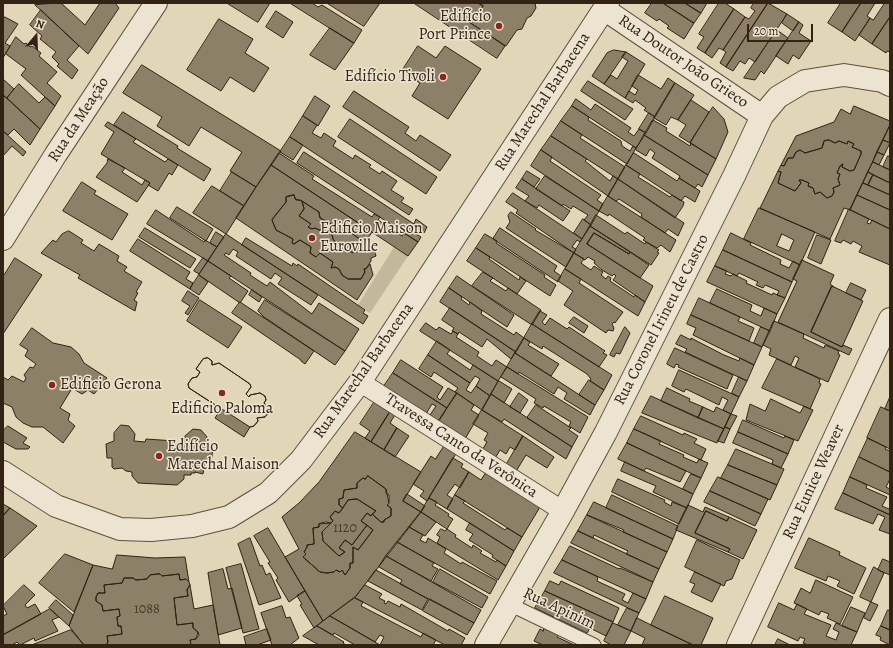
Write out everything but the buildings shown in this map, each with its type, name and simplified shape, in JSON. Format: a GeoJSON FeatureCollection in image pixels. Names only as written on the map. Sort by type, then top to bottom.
{"type":"FeatureCollection","features":[{"type":"Feature","properties":{"kind":"street","name":"Rua da Meação"},"geometry":{"type":"LineString","coordinates":[[3,238],[56,154],[156,3]]}},
{"type":"Feature","properties":{"kind":"street","name":"Rua Doutor João Grieco"},"geometry":{"type":"LineString","coordinates":[[606,6],[762,116]]}},
{"type":"Feature","properties":{"kind":"street","name":"Rua Marechal Barbacena"},"geometry":{"type":"LineString","coordinates":[[3,472],[56,506],[120,529],[164,529],[192,526],[229,517],[268,493],[301,460],[360,382],[606,6]]}},
{"type":"Feature","properties":{"kind":"street","name":"Rua Coronel Irineu de Castro"},"geometry":{"type":"LineString","coordinates":[[486,645],[563,511],[616,411],[734,176],[762,116],[778,97],[805,81],[844,75],[882,81],[890,84]]}},
{"type":"Feature","properties":{"kind":"street","name":"Rua Eunice Weaver"},"geometry":{"type":"LineString","coordinates":[[738,645],[890,319]]}},
{"type":"Feature","properties":{"kind":"street","name":"Travessa Canto da Verônica"},"geometry":{"type":"LineString","coordinates":[[360,382],[563,511]]}},
{"type":"Feature","properties":{"kind":"lane","name":"Rua Apinim"},"geometry":{"type":"LineString","coordinates":[[509,604],[594,645]]}},
{"type":"Feature","properties":{"kind":"shaded area"},"geometry":{"type":"Polygon","coordinates":[[[394,247],[408,256],[370,313],[358,305],[394,247]]]}},
{"type":"Feature","properties":{"kind":"place","name":"Edifício Port Prince"},"geometry":{"type":"Point","coordinates":[499,26]}},
{"type":"Feature","properties":{"kind":"place","name":"Edifício Tivoli"},"geometry":{"type":"Point","coordinates":[443,77]}},
{"type":"Feature","properties":{"kind":"place","name":"Edificio Maison Euroville"},"geometry":{"type":"Point","coordinates":[312,238]}},
{"type":"Feature","properties":{"kind":"place","name":"Edificio Gerona"},"geometry":{"type":"Point","coordinates":[52,385]}},
{"type":"Feature","properties":{"kind":"place","name":"Edificio Paloma"},"geometry":{"type":"Point","coordinates":[222,393]}},
{"type":"Feature","properties":{"kind":"place","name":"Edifício Marechal Maison"},"geometry":{"type":"Point","coordinates":[159,456]}}]}
